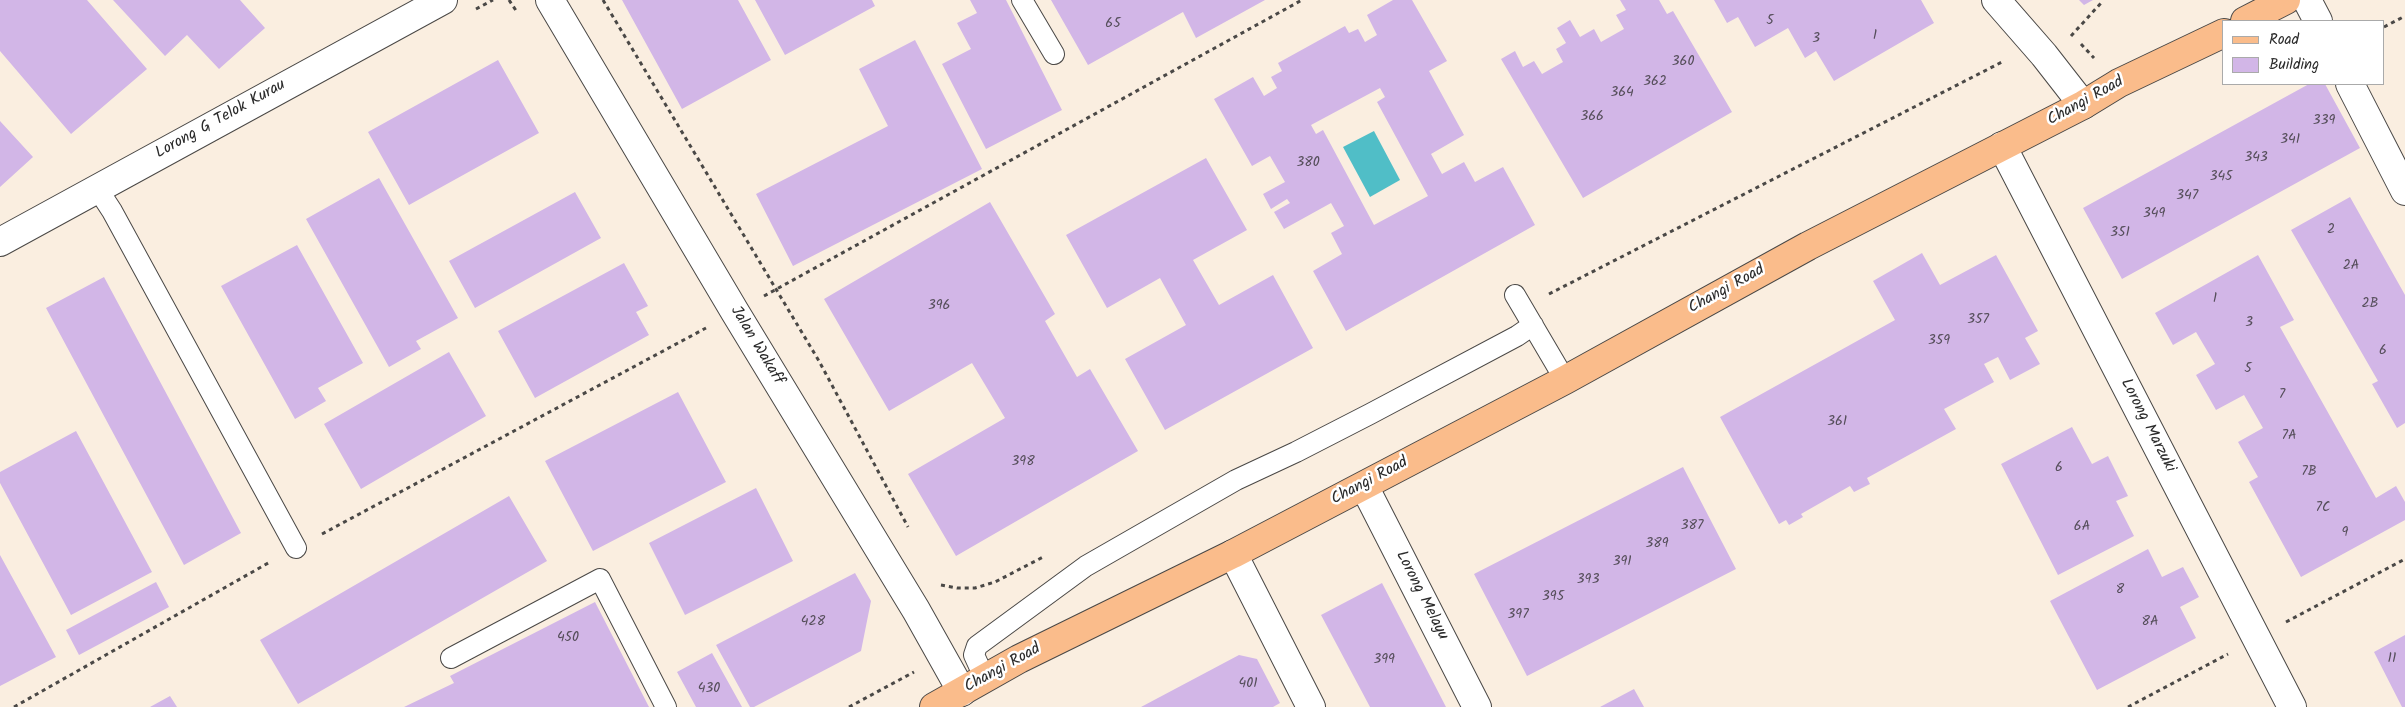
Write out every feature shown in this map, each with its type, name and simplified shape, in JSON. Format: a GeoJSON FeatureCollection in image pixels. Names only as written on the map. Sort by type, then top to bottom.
{"type":"FeatureCollection","features":[{"type":"Feature","properties":{"kind":"main road"},"geometry":{"type":"LineString","coordinates":[[2247,20],[2286,0]]}},
{"type":"Feature","properties":{"kind":"main road","name":"Changi Road"},"geometry":{"type":"LineString","coordinates":[[934,707],[1028,654],[1233,554],[1364,486],[1565,380],[1808,246],[2083,105],[2119,84],[2222,33]]}},
{"type":"Feature","properties":{"kind":"street","name":"Lorong G Telok Kurau"},"geometry":{"type":"LineString","coordinates":[[0,242],[443,0]]}},
{"type":"Feature","properties":{"kind":"street","name":"Jalan Wakaff"},"geometry":{"type":"LineString","coordinates":[[550,0],[735,312],[916,610],[962,692]]}},
{"type":"Feature","properties":{"kind":"street"},"geometry":{"type":"LineString","coordinates":[[1996,0],[2044,55],[2083,105]]}},
{"type":"Feature","properties":{"kind":"street"},"geometry":{"type":"LineString","coordinates":[[2307,0],[2317,20]]}},
{"type":"Feature","properties":{"kind":"street"},"geometry":{"type":"LineString","coordinates":[[2351,85],[2405,191]]}},
{"type":"Feature","properties":{"kind":"street","name":"Lorong Marzuki"},"geometry":{"type":"LineString","coordinates":[[2002,146],[2292,707]]}},
{"type":"Feature","properties":{"kind":"street","name":"Lorong Melayu"},"geometry":{"type":"LineString","coordinates":[[1364,486],[1477,707]]}},
{"type":"Feature","properties":{"kind":"street"},"geometry":{"type":"LineString","coordinates":[[1233,554],[1311,707]]}},
{"type":"Feature","properties":{"kind":"lane"},"geometry":{"type":"LineString","coordinates":[[1022,0],[1054,54]]}},
{"type":"Feature","properties":{"kind":"lane"},"geometry":{"type":"LineString","coordinates":[[98,188],[296,548]]}},
{"type":"Feature","properties":{"kind":"lane"},"geometry":{"type":"LineString","coordinates":[[1516,295],[1565,380]]}},
{"type":"Feature","properties":{"kind":"lane"},"geometry":{"type":"LineString","coordinates":[[985,679],[974,655],[977,646],[1086,566],[1236,480],[1370,414],[1517,336],[1533,325]]}},
{"type":"Feature","properties":{"kind":"lane"},"geometry":{"type":"LineString","coordinates":[[451,658],[600,579],[666,707]]}},
{"type":"Feature","properties":{"kind":"path"},"geometry":{"type":"LineString","coordinates":[[603,0],[819,361],[911,533]]}},
{"type":"Feature","properties":{"kind":"path"},"geometry":{"type":"LineString","coordinates":[[14,707],[296,548],[735,312],[1302,0]]}},
{"type":"Feature","properties":{"kind":"path"},"geometry":{"type":"LineString","coordinates":[[2044,55],[2072,35],[2101,3]]}},
{"type":"Feature","properties":{"kind":"path"},"geometry":{"type":"LineString","coordinates":[[2385,26],[2405,16]]}},
{"type":"Feature","properties":{"kind":"path"},"geometry":{"type":"LineString","coordinates":[[937,580],[940,585]]}},
{"type":"Feature","properties":{"kind":"water"},"geometry":{"type":"Polygon","coordinates":[[[1374,131],[1400,180],[1370,197],[1343,147],[1374,131]]]}},
{"type":"Feature","properties":{"kind":"building"},"geometry":{"type":"Polygon","coordinates":[[[0,0],[87,0],[147,69],[71,134],[0,51],[0,0]]]}},
{"type":"Feature","properties":{"kind":"building"},"geometry":{"type":"Polygon","coordinates":[[[113,0],[240,0],[265,28],[219,69],[187,35],[165,56],[113,0]]]}},
{"type":"Feature","properties":{"kind":"building"},"geometry":{"type":"Polygon","coordinates":[[[622,0],[738,0],[771,60],[682,109],[622,0]]]}},
{"type":"Feature","properties":{"kind":"building"},"geometry":{"type":"Polygon","coordinates":[[[755,0],[872,0],[875,6],[785,55],[755,0]]]}},
{"type":"Feature","properties":{"kind":"building"},"geometry":{"type":"Polygon","coordinates":[[[970,0],[1006,0],[1062,110],[986,149],[942,64],[971,49],[957,23],[977,13],[970,0]]]}},
{"type":"Feature","properties":{"kind":"building"},"geometry":{"type":"Polygon","coordinates":[[[1051,0],[1265,0],[1196,38],[1183,12],[1088,65],[1051,0]]]}},
{"type":"Feature","properties":{"kind":"building"},"geometry":{"type":"Polygon","coordinates":[[[1393,0],[1412,0],[1447,61],[1429,71],[1464,135],[1431,154],[1442,174],[1464,162],[1475,182],[1503,167],[1535,225],[1346,331],[1313,271],[1342,254],[1331,233],[1344,226],[1331,203],[1284,229],[1274,212],[1290,203],[1287,199],[1271,209],[1263,194],[1285,182],[1270,156],[1252,166],[1214,99],[1253,77],[1264,96],[1277,88],[1271,77],[1282,71],[1278,63],[1345,26],[1349,33],[1358,29],[1365,42],[1377,35],[1367,15],[1393,0]],[[1380,88],[1311,125],[1316,134],[1323,130],[1374,225],[1428,196],[1377,102],[1385,97],[1380,88]]]}},
{"type":"Feature","properties":{"kind":"building"},"geometry":{"type":"Polygon","coordinates":[[[1620,0],[1659,0],[1667,14],[1673,11],[1732,112],[1583,198],[1501,59],[1515,51],[1523,67],[1534,61],[1542,74],[1563,62],[1556,49],[1566,43],[1557,28],[1570,20],[1580,37],[1594,29],[1601,42],[1624,29],[1616,15],[1626,10],[1620,0]]]}},
{"type":"Feature","properties":{"kind":"building"},"geometry":{"type":"Polygon","coordinates":[[[1714,0],[1921,0],[1934,23],[1834,81],[1816,51],[1805,58],[1788,28],[1755,47],[1738,17],[1727,23],[1714,0]]]}},
{"type":"Feature","properties":{"kind":"building"},"geometry":{"type":"Polygon","coordinates":[[[2079,0],[2093,0],[2084,5],[2079,0]]]}},
{"type":"Feature","properties":{"kind":"building"},"geometry":{"type":"Polygon","coordinates":[[[915,40],[982,169],[793,266],[756,194],[888,126],[859,69],[915,40]]]}},
{"type":"Feature","properties":{"kind":"building"},"geometry":{"type":"Polygon","coordinates":[[[498,60],[539,133],[409,205],[368,132],[498,60]]]}},
{"type":"Feature","properties":{"kind":"building"},"geometry":{"type":"Polygon","coordinates":[[[2307,85],[2326,85],[2360,148],[2122,279],[2083,208],[2307,85]]]}},
{"type":"Feature","properties":{"kind":"building"},"geometry":{"type":"Polygon","coordinates":[[[0,121],[33,157],[0,187],[0,121]]]}},
{"type":"Feature","properties":{"kind":"building"},"geometry":{"type":"Polygon","coordinates":[[[1206,158],[1247,230],[1193,260],[1219,305],[1273,275],[1313,348],[1165,430],[1125,359],[1186,325],[1160,278],[1107,308],[1066,235],[1206,158]]]}},
{"type":"Feature","properties":{"kind":"building"},"geometry":{"type":"Polygon","coordinates":[[[379,178],[458,318],[416,341],[421,349],[389,367],[306,219],[379,178]]]}},
{"type":"Feature","properties":{"kind":"building"},"geometry":{"type":"Polygon","coordinates":[[[575,192],[601,238],[475,308],[449,261],[575,192]]]}},
{"type":"Feature","properties":{"kind":"building"},"geometry":{"type":"Polygon","coordinates":[[[2350,197],[2405,295],[2405,423],[2397,428],[2372,384],[2378,381],[2291,230],[2350,197]]]}},
{"type":"Feature","properties":{"kind":"building"},"geometry":{"type":"Polygon","coordinates":[[[990,202],[1055,314],[1045,321],[1077,377],[1090,369],[1138,451],[956,556],[908,474],[1005,418],[972,363],[889,411],[824,299],[990,202]]]}},
{"type":"Feature","properties":{"kind":"building"},"geometry":{"type":"Polygon","coordinates":[[[297,245],[363,363],[318,388],[326,401],[295,419],[221,286],[297,245]]]}},
{"type":"Feature","properties":{"kind":"building"},"geometry":{"type":"Polygon","coordinates":[[[1922,253],[1940,285],[1996,255],[2038,331],[2025,338],[2040,364],[2010,380],[1998,357],[1984,364],[1994,382],[1944,409],[1956,429],[1867,478],[1870,484],[1854,492],[1850,486],[1801,514],[1803,517],[1789,525],[1786,520],[1779,524],[1720,417],[1895,320],[1873,281],[1922,253]]]}},
{"type":"Feature","properties":{"kind":"building"},"geometry":{"type":"Polygon","coordinates":[[[2258,255],[2294,320],[2280,327],[2376,498],[2396,486],[2405,502],[2405,520],[2301,577],[2249,482],[2258,477],[2238,442],[2263,428],[2244,395],[2216,410],[2196,375],[2215,364],[2196,332],[2173,345],[2155,313],[2258,255]]]}},
{"type":"Feature","properties":{"kind":"building"},"geometry":{"type":"Polygon","coordinates":[[[624,263],[648,306],[636,312],[649,335],[535,398],[498,331],[624,263]]]}},
{"type":"Feature","properties":{"kind":"building"},"geometry":{"type":"Polygon","coordinates":[[[104,277],[241,533],[184,565],[46,308],[104,277]]]}},
{"type":"Feature","properties":{"kind":"building"},"geometry":{"type":"Polygon","coordinates":[[[449,352],[486,416],[361,489],[324,424],[449,352]]]}},
{"type":"Feature","properties":{"kind":"building"},"geometry":{"type":"Polygon","coordinates":[[[678,392],[726,482],[593,551],[545,461],[678,392]]]}},
{"type":"Feature","properties":{"kind":"building"},"geometry":{"type":"Polygon","coordinates":[[[2072,427],[2092,464],[2108,456],[2128,496],[2116,501],[2134,536],[2058,575],[2001,464],[2072,427]]]}},
{"type":"Feature","properties":{"kind":"building"},"geometry":{"type":"Polygon","coordinates":[[[76,431],[152,572],[71,615],[0,483],[0,472],[76,431]]]}},
{"type":"Feature","properties":{"kind":"building"},"geometry":{"type":"Polygon","coordinates":[[[1683,467],[1736,569],[1527,676],[1474,574],[1683,467]]]}},
{"type":"Feature","properties":{"kind":"building"},"geometry":{"type":"Polygon","coordinates":[[[756,488],[793,561],[685,615],[649,543],[756,488]]]}},
{"type":"Feature","properties":{"kind":"building"},"geometry":{"type":"Polygon","coordinates":[[[509,496],[547,561],[298,704],[260,640],[509,496]]]}},
{"type":"Feature","properties":{"kind":"building"},"geometry":{"type":"Polygon","coordinates":[[[2148,549],[2162,577],[2183,567],[2199,597],[2180,607],[2196,638],[2097,690],[2050,601],[2148,549]]]}},
{"type":"Feature","properties":{"kind":"building"},"geometry":{"type":"Polygon","coordinates":[[[0,555],[56,657],[0,686],[0,555]]]}},
{"type":"Feature","properties":{"kind":"building"},"geometry":{"type":"Polygon","coordinates":[[[855,573],[871,601],[861,651],[754,707],[750,707],[716,645],[855,573]]]}},
{"type":"Feature","properties":{"kind":"building"},"geometry":{"type":"Polygon","coordinates":[[[156,582],[169,607],[79,655],[66,630],[156,582]]]}},
{"type":"Feature","properties":{"kind":"building"},"geometry":{"type":"Polygon","coordinates":[[[1382,583],[1446,707],[1370,707],[1321,615],[1382,583]]]}},
{"type":"Feature","properties":{"kind":"building"},"geometry":{"type":"Polygon","coordinates":[[[595,602],[649,707],[404,707],[454,683],[450,676],[595,602]]]}},
{"type":"Feature","properties":{"kind":"building"},"geometry":{"type":"Polygon","coordinates":[[[2405,635],[2405,707],[2402,707],[2374,652],[2405,635]]]}},
{"type":"Feature","properties":{"kind":"building"},"geometry":{"type":"Polygon","coordinates":[[[712,653],[742,707],[696,707],[677,672],[712,653]]]}},
{"type":"Feature","properties":{"kind":"building"},"geometry":{"type":"Polygon","coordinates":[[[1239,655],[1257,659],[1280,703],[1273,707],[1141,707],[1239,655]]]}},
{"type":"Feature","properties":{"kind":"building"},"geometry":{"type":"Polygon","coordinates":[[[1634,689],[1644,707],[1600,707],[1634,689]]]}},
{"type":"Feature","properties":{"kind":"building"},"geometry":{"type":"Polygon","coordinates":[[[170,696],[177,707],[150,707],[170,696]]]}}]}
